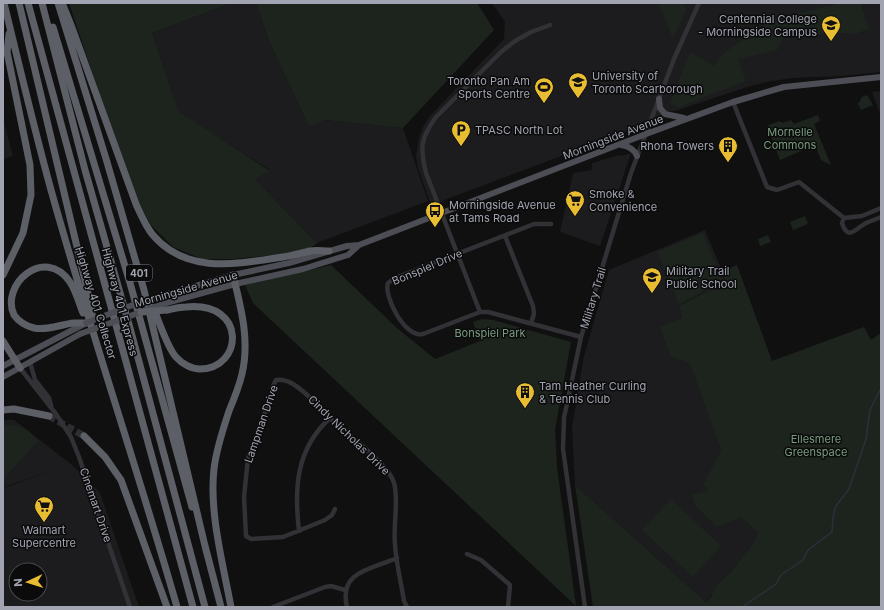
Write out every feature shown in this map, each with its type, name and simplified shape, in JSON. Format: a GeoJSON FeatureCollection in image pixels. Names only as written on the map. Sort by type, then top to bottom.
{"type":"FeatureCollection","features":[{"type":"Feature","properties":{"kind":"highway","name":"Highway 401 Collector"},"geometry":{"type":"LineString","coordinates":[[4,3],[51,190],[89,324],[153,522],[177,607]]}},
{"type":"Feature","properties":{"kind":"highway"},"geometry":{"type":"LineString","coordinates":[[19,3],[92,310],[89,324]]}},
{"type":"Feature","properties":{"kind":"highway","name":"Highway 401 Express"},"geometry":{"type":"LineString","coordinates":[[28,3],[193,607]]}},
{"type":"Feature","properties":{"kind":"highway","name":"Highway 401 Express"},"geometry":{"type":"LineString","coordinates":[[42,3],[84,170],[130,328],[205,607]]}},
{"type":"Feature","properties":{"kind":"highway"},"geometry":{"type":"LineString","coordinates":[[46,3],[130,283],[200,537],[206,546]]}},
{"type":"Feature","properties":{"kind":"highway","name":"401"},"geometry":{"type":"LineString","coordinates":[[58,3],[144,290],[221,607]]}},
{"type":"Feature","properties":{"kind":"highway"},"geometry":{"type":"LineString","coordinates":[[62,3],[72,25],[136,204],[144,222],[162,244],[181,256],[204,264],[237,263],[285,257],[311,251],[329,251]]}},
{"type":"Feature","properties":{"kind":"highway"},"geometry":{"type":"LineString","coordinates":[[3,275],[23,233],[31,194],[30,165],[7,52],[10,28]]}},
{"type":"Feature","properties":{"kind":"highway"},"geometry":{"type":"LineString","coordinates":[[44,267],[59,272],[70,282],[89,324],[35,328],[26,325],[17,319],[11,311],[9,300],[11,288],[18,276],[29,269],[44,267]]}},
{"type":"Feature","properties":{"kind":"highway"},"geometry":{"type":"LineString","coordinates":[[231,607],[216,526],[212,485],[216,454],[242,374],[246,344],[241,305],[233,275]]}},
{"type":"Feature","properties":{"kind":"highway"},"geometry":{"type":"LineString","coordinates":[[141,312],[166,307],[200,307],[218,312],[230,325],[233,334],[232,344],[224,359],[214,366],[206,369],[195,369],[184,364],[176,357],[169,346],[149,297],[144,290]]}},
{"type":"Feature","properties":{"kind":"highway"},"geometry":{"type":"LineString","coordinates":[[3,341],[20,368]]}},
{"type":"Feature","properties":{"kind":"highway"},"geometry":{"type":"LineString","coordinates":[[3,410],[14,409],[49,416]]}},
{"type":"Feature","properties":{"kind":"highway"},"geometry":{"type":"LineString","coordinates":[[84,436],[105,456],[121,480],[167,607]]}},
{"type":"Feature","properties":{"kind":"main road","name":"Morningside Avenue"},"geometry":{"type":"LineString","coordinates":[[89,324],[127,307],[233,275],[289,263],[347,246],[359,245],[733,102],[784,87],[881,77]]}},
{"type":"Feature","properties":{"kind":"main road"},"geometry":{"type":"LineString","coordinates":[[659,100],[660,108],[665,114],[679,118],[688,118]]}},
{"type":"Feature","properties":{"kind":"main road"},"geometry":{"type":"LineString","coordinates":[[621,145],[633,150],[637,156]]}},
{"type":"Feature","properties":{"kind":"main road","name":"Morningside Avenue"},"geometry":{"type":"LineString","coordinates":[[166,307],[235,284],[307,268],[348,255],[359,245]]}},
{"type":"Feature","properties":{"kind":"main road","name":"Morningside Avenue"},"geometry":{"type":"LineString","coordinates":[[3,377],[80,334],[141,312]]}},
{"type":"Feature","properties":{"kind":"main road"},"geometry":{"type":"LineString","coordinates":[[3,366],[76,325]]}},
{"type":"Feature","properties":{"kind":"street","name":"Military Trail"},"geometry":{"type":"LineString","coordinates":[[585,607],[563,449],[564,417],[581,338],[637,156],[699,3]]}},
{"type":"Feature","properties":{"kind":"street"},"geometry":{"type":"LineString","coordinates":[[480,312],[426,173],[421,153],[424,138],[428,128],[436,117],[501,52],[515,41],[531,32],[550,25]]}},
{"type":"Feature","properties":{"kind":"street"},"geometry":{"type":"LineString","coordinates":[[733,102],[767,187],[777,190],[800,182],[844,218],[862,216],[881,208]]}},
{"type":"Feature","properties":{"kind":"street"},"geometry":{"type":"LineString","coordinates":[[844,218],[842,223],[843,228],[849,233],[854,232],[864,224],[881,217]]}},
{"type":"Feature","properties":{"kind":"street","name":"Bonspiel Drive"},"geometry":{"type":"LineString","coordinates":[[552,224],[534,224],[390,280],[387,286],[388,292],[398,318],[412,333],[419,335],[480,312],[492,312],[581,338]]}},
{"type":"Feature","properties":{"kind":"street"},"geometry":{"type":"LineString","coordinates":[[505,236],[533,306],[534,314],[531,323]]}},
{"type":"Feature","properties":{"kind":"street","name":"Cinemart Drive"},"geometry":{"type":"LineString","coordinates":[[30,362],[35,380],[49,398],[51,407]]}},
{"type":"Feature","properties":{"kind":"street","name":"Cinemart Drive"},"geometry":{"type":"LineString","coordinates":[[20,368],[51,407],[67,431],[79,457],[130,607]]}},
{"type":"Feature","properties":{"kind":"street","name":"Cindy Nicholas Drive"},"geometry":{"type":"LineString","coordinates":[[276,380],[284,380],[299,388],[330,418],[380,462],[392,478],[396,492],[394,537],[404,601],[407,607]]}},
{"type":"Feature","properties":{"kind":"street","name":"Lampman Drive"},"geometry":{"type":"LineString","coordinates":[[276,380],[248,458],[244,497],[246,533],[248,538],[278,538],[326,520],[332,515],[335,509]]}},
{"type":"Feature","properties":{"kind":"street"},"geometry":{"type":"LineString","coordinates":[[299,531],[296,499],[299,471],[313,437],[330,418]]}},
{"type":"Feature","properties":{"kind":"street"},"geometry":{"type":"LineString","coordinates":[[468,554],[481,560],[510,585],[508,607]]}},
{"type":"Feature","properties":{"kind":"street"},"geometry":{"type":"LineString","coordinates":[[347,607],[345,590],[353,577],[360,572],[397,558]]}},
{"type":"Feature","properties":{"kind":"street"},"geometry":{"type":"LineString","coordinates":[[273,607],[325,587],[331,586],[345,590]]}},
{"type":"Feature","properties":{"kind":"shaded area"},"geometry":{"type":"Polygon","coordinates":[[[232,3],[256,3],[269,41],[309,127],[324,120],[403,128],[428,201],[317,243],[255,179],[270,170],[178,112],[152,33],[232,3]]]}},
{"type":"Feature","properties":{"kind":"shaded area","name":"University of Toronto Scarborough"},"geometry":{"type":"Polygon","coordinates":[[[492,3],[881,3],[881,72],[842,76],[792,78],[766,82],[744,88],[675,111],[669,111],[640,126],[431,205],[418,168],[416,156],[419,138],[429,117],[504,39],[505,22],[492,3]]]}},
{"type":"Feature","properties":{"kind":"shaded area"},"geometry":{"type":"Polygon","coordinates":[[[881,91],[881,116],[872,92],[881,91]]]}},
{"type":"Feature","properties":{"kind":"shaded area"},"geometry":{"type":"Polygon","coordinates":[[[3,119],[13,156],[3,159],[3,119]]]}},
{"type":"Feature","properties":{"kind":"shaded area"},"geometry":{"type":"Polygon","coordinates":[[[631,153],[600,246],[560,232],[573,173],[592,170],[592,163],[631,153]]]}},
{"type":"Feature","properties":{"kind":"shaded area"},"geometry":{"type":"Polygon","coordinates":[[[705,230],[725,282],[679,306],[682,318],[660,328],[690,362],[721,451],[762,534],[706,602],[575,485],[572,427],[584,356],[609,270],[705,230]]]}},
{"type":"Feature","properties":{"kind":"shaded area"},"geometry":{"type":"Polygon","coordinates":[[[3,420],[14,420],[71,464],[100,493],[139,607],[3,607],[3,488],[52,471],[3,487],[3,420]]]}},
{"type":"Feature","properties":{"kind":"green space"},"geometry":{"type":"Polygon","coordinates":[[[69,3],[232,3],[152,33],[178,111],[270,171],[255,179],[317,243],[308,250],[233,259],[202,259],[173,247],[150,224],[140,204],[104,108],[69,3]]]}},
{"type":"Feature","properties":{"kind":"green space"},"geometry":{"type":"Polygon","coordinates":[[[256,3],[477,3],[494,30],[403,128],[325,120],[309,127],[269,41],[256,3]]]}},
{"type":"Feature","properties":{"kind":"green space"},"geometry":{"type":"Polygon","coordinates":[[[659,3],[682,3],[687,8],[673,39],[659,3]]]}},
{"type":"Feature","properties":{"kind":"green space"},"geometry":{"type":"Polygon","coordinates":[[[836,3],[862,3],[861,5],[869,28],[856,34],[784,35],[777,50],[738,59],[746,81],[679,107],[670,103],[690,52],[714,66],[724,53],[772,19],[835,5],[836,3]]]}},
{"type":"Feature","properties":{"kind":"green space"},"geometry":{"type":"Polygon","coordinates":[[[867,95],[873,105],[861,110],[858,104],[862,97],[867,95]]]}},
{"type":"Feature","properties":{"kind":"green space","name":"Mornelle Commons"},"geometry":{"type":"Polygon","coordinates":[[[818,115],[820,121],[814,124],[831,165],[821,160],[815,145],[780,160],[767,126],[779,121],[783,123],[791,120],[794,124],[818,115]]]}},
{"type":"Feature","properties":{"kind":"green space"},"geometry":{"type":"Polygon","coordinates":[[[805,216],[808,224],[793,230],[790,222],[805,216]]]}},
{"type":"Feature","properties":{"kind":"green space"},"geometry":{"type":"Polygon","coordinates":[[[703,233],[722,281],[679,304],[657,252],[703,233]]]}},
{"type":"Feature","properties":{"kind":"green space"},"geometry":{"type":"Polygon","coordinates":[[[768,235],[771,242],[760,246],[758,239],[768,235]]]}},
{"type":"Feature","properties":{"kind":"green space","name":"Bonspiel Park"},"geometry":{"type":"Polygon","coordinates":[[[331,265],[398,329],[435,359],[480,341],[473,322],[482,319],[493,320],[571,342],[555,430],[557,467],[576,606],[253,303],[245,285],[331,265]]]}},
{"type":"Feature","properties":{"kind":"green space","name":"Ellesmere Greenspace"},"geometry":{"type":"Polygon","coordinates":[[[737,265],[772,361],[864,327],[871,340],[881,333],[881,607],[593,607],[575,485],[706,602],[711,597],[716,586],[731,572],[752,545],[759,532],[741,517],[717,527],[695,505],[692,495],[707,491],[708,488],[703,485],[721,451],[691,366],[688,362],[671,357],[660,327],[682,318],[679,306],[725,282],[722,271],[737,265]]]}},
{"type":"Feature","properties":{"kind":"green space"},"geometry":{"type":"Polygon","coordinates":[[[3,425],[19,426],[30,433],[38,441],[5,477],[3,477],[3,425]]]}},
{"type":"Feature","properties":{"kind":"green space"},"geometry":{"type":"Polygon","coordinates":[[[671,499],[721,546],[693,577],[642,530],[671,499]]]}},
{"type":"Feature","properties":{"kind":"waterway"},"geometry":{"type":"LineString","coordinates":[[742,607],[776,584],[781,575],[803,560],[808,550],[832,532],[833,517],[836,506],[849,489],[866,439],[870,410],[881,388]]}},
{"type":"Feature","properties":{"kind":"tunnel"},"geometry":{"type":"LineString","coordinates":[[49,416],[84,436]]}},
{"type":"Feature","properties":{"kind":"place","name":"Centennial College - Morningside Campus"},"geometry":{"type":"Point","coordinates":[831,42]}},
{"type":"Feature","properties":{"kind":"place","name":"University of Toronto Scarborough"},"geometry":{"type":"Point","coordinates":[578,99]}},
{"type":"Feature","properties":{"kind":"place","name":"Toronto Pan Am Sports Centre"},"geometry":{"type":"Point","coordinates":[544,104]}},
{"type":"Feature","properties":{"kind":"place","name":"TPASC North Lot"},"geometry":{"type":"Point","coordinates":[461,147]}},
{"type":"Feature","properties":{"kind":"place","name":"Rhona Towers"},"geometry":{"type":"Point","coordinates":[728,163]}},
{"type":"Feature","properties":{"kind":"place","name":"Smoke & Convenience"},"geometry":{"type":"Point","coordinates":[575,217]}},
{"type":"Feature","properties":{"kind":"place","name":"Morningside Avenue at Tams Road"},"geometry":{"type":"Point","coordinates":[435,228]}},
{"type":"Feature","properties":{"kind":"place","name":"Military Trail Public School"},"geometry":{"type":"Point","coordinates":[652,294]}},
{"type":"Feature","properties":{"kind":"place","name":"Tam Heather Curling & Tennis Club"},"geometry":{"type":"Point","coordinates":[525,409]}},
{"type":"Feature","properties":{"kind":"place","name":"Walmart Supercentre"},"geometry":{"type":"Point","coordinates":[44,523]}}]}
